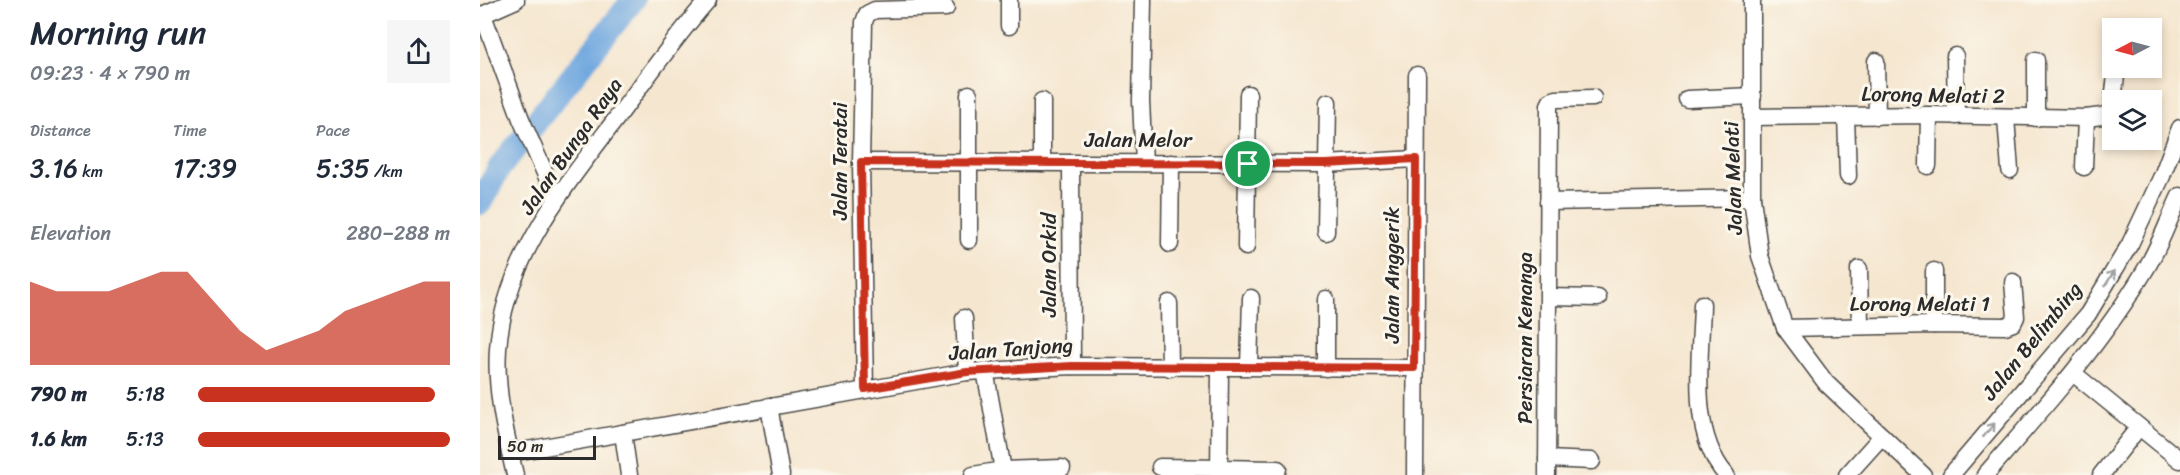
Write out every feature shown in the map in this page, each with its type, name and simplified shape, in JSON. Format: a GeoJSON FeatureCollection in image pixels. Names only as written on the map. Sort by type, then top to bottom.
{"type":"FeatureCollection","features":[{"type":"Feature","properties":{"kind":"street"},"geometry":{"type":"LineString","coordinates":[[516,0],[482,15],[521,119],[556,198]]}},
{"type":"Feature","properties":{"kind":"street","name":"Jalan Bunga Raya"},"geometry":{"type":"LineString","coordinates":[[515,475],[498,382],[498,349],[504,311],[517,270],[556,198],[683,28],[708,0]]}},
{"type":"Feature","properties":{"kind":"street"},"geometry":{"type":"LineString","coordinates":[[1009,0],[1009,26]]}},
{"type":"Feature","properties":{"kind":"street"},"geometry":{"type":"LineString","coordinates":[[1143,0],[1141,101],[1144,163]]}},
{"type":"Feature","properties":{"kind":"street","name":"Jalan Melati"},"geometry":{"type":"LineString","coordinates":[[1752,0],[1752,198],[1760,256],[1785,328],[1826,383],[1923,475]]}},
{"type":"Feature","properties":{"kind":"street","name":"Jalan Teratai"},"geometry":{"type":"LineString","coordinates":[[865,389],[861,162],[864,22],[867,14],[875,10],[946,8]]}},
{"type":"Feature","properties":{"kind":"street"},"geometry":{"type":"LineString","coordinates":[[1955,56],[1956,116]]}},
{"type":"Feature","properties":{"kind":"street"},"geometry":{"type":"LineString","coordinates":[[2036,60],[2036,118]]}},
{"type":"Feature","properties":{"kind":"street"},"geometry":{"type":"LineString","coordinates":[[1876,61],[1877,116]]}},
{"type":"Feature","properties":{"kind":"street","name":"Jalan Anggerik"},"geometry":{"type":"LineString","coordinates":[[1415,475],[1417,75]]}},
{"type":"Feature","properties":{"kind":"street"},"geometry":{"type":"LineString","coordinates":[[969,94],[969,240]]}},
{"type":"Feature","properties":{"kind":"street"},"geometry":{"type":"LineString","coordinates":[[1246,247],[1248,94]]}},
{"type":"Feature","properties":{"kind":"street"},"geometry":{"type":"LineString","coordinates":[[1687,99],[1753,96]]}},
{"type":"Feature","properties":{"kind":"street","name":"Persiaran Kenanga"},"geometry":{"type":"LineString","coordinates":[[1547,467],[1549,105],[1556,99],[1593,98]]}},
{"type":"Feature","properties":{"kind":"street"},"geometry":{"type":"LineString","coordinates":[[1042,101],[1042,163]]}},
{"type":"Feature","properties":{"kind":"street"},"geometry":{"type":"LineString","coordinates":[[1326,232],[1328,102]]}},
{"type":"Feature","properties":{"kind":"street"},"geometry":{"type":"LineString","coordinates":[[1928,166],[1929,115]]}},
{"type":"Feature","properties":{"kind":"street","name":"Lorong Melati 2"},"geometry":{"type":"LineString","coordinates":[[1753,117],[1929,115],[2086,118],[2102,116]]}},
{"type":"Feature","properties":{"kind":"street"},"geometry":{"type":"LineString","coordinates":[[1846,116],[1848,176]]}},
{"type":"Feature","properties":{"kind":"street"},"geometry":{"type":"LineString","coordinates":[[2006,118],[2010,170]]}},
{"type":"Feature","properties":{"kind":"street"},"geometry":{"type":"LineString","coordinates":[[2084,167],[2086,118]]}},
{"type":"Feature","properties":{"kind":"street","name":"Jalan Belimbing"},"geometry":{"type":"LineString","coordinates":[[1951,475],[2088,314],[2130,244],[2162,176],[2180,128]]}},
{"type":"Feature","properties":{"kind":"street","name":"Jalan Melor"},"geometry":{"type":"LineString","coordinates":[[861,162],[1326,164],[1416,159]]}},
{"type":"Feature","properties":{"kind":"street","name":"Jalan Orkid"},"geometry":{"type":"LineString","coordinates":[[1071,163],[1072,366]]}},
{"type":"Feature","properties":{"kind":"street"},"geometry":{"type":"LineString","coordinates":[[1170,244],[1171,163]]}},
{"type":"Feature","properties":{"kind":"street"},"geometry":{"type":"LineString","coordinates":[[1984,475],[2073,373],[2148,266],[2180,196]]}},
{"type":"Feature","properties":{"kind":"street"},"geometry":{"type":"LineString","coordinates":[[1548,202],[1752,198]]}},
{"type":"Feature","properties":{"kind":"street"},"geometry":{"type":"LineString","coordinates":[[1859,269],[1860,326]]}},
{"type":"Feature","properties":{"kind":"street"},"geometry":{"type":"LineString","coordinates":[[1934,271],[1934,325]]}},
{"type":"Feature","properties":{"kind":"street","name":"Lorong Melati 1"},"geometry":{"type":"LineString","coordinates":[[1785,328],[2005,326],[2013,323],[2016,317],[2013,282]]}},
{"type":"Feature","properties":{"kind":"street"},"geometry":{"type":"LineString","coordinates":[[1548,297],[1598,298]]}},
{"type":"Feature","properties":{"kind":"street"},"geometry":{"type":"LineString","coordinates":[[1249,367],[1251,298]]}},
{"type":"Feature","properties":{"kind":"street"},"geometry":{"type":"LineString","coordinates":[[1326,299],[1326,368]]}},
{"type":"Feature","properties":{"kind":"street"},"geometry":{"type":"LineString","coordinates":[[1169,303],[1170,368]]}},
{"type":"Feature","properties":{"kind":"street"},"geometry":{"type":"LineString","coordinates":[[1702,304],[1700,392],[1702,417],[1714,457],[1724,474]]}},
{"type":"Feature","properties":{"kind":"street"},"geometry":{"type":"LineString","coordinates":[[964,318],[967,372]]}},
{"type":"Feature","properties":{"kind":"street","name":"Jalan Tanjong"},"geometry":{"type":"LineString","coordinates":[[510,453],[865,389],[985,370],[1072,366],[1414,368]]}},
{"type":"Feature","properties":{"kind":"street"},"geometry":{"type":"LineString","coordinates":[[1219,472],[1220,368]]}},
{"type":"Feature","properties":{"kind":"street"},"geometry":{"type":"LineString","coordinates":[[985,370],[1004,470]]}},
{"type":"Feature","properties":{"kind":"street"},"geometry":{"type":"LineString","coordinates":[[2073,373],[2180,460]]}},
{"type":"Feature","properties":{"kind":"street"},"geometry":{"type":"LineString","coordinates":[[770,406],[781,475]]}},
{"type":"Feature","properties":{"kind":"street"},"geometry":{"type":"LineString","coordinates":[[2101,475],[2139,427]]}},
{"type":"Feature","properties":{"kind":"street"},"geometry":{"type":"LineString","coordinates":[[623,433],[629,475]]}},
{"type":"Feature","properties":{"kind":"street"},"geometry":{"type":"LineString","coordinates":[[1847,475],[1882,436]]}},
{"type":"Feature","properties":{"kind":"street"},"geometry":{"type":"LineString","coordinates":[[1547,467],[1592,461]]}},
{"type":"Feature","properties":{"kind":"street"},"geometry":{"type":"LineString","coordinates":[[1160,467],[1219,472],[1278,469]]}},
{"type":"Feature","properties":{"kind":"street"},"geometry":{"type":"LineString","coordinates":[[973,475],[1004,470],[1062,468]]}},
{"type":"Feature","properties":{"kind":"waterway"},"geometry":{"type":"LineString","coordinates":[[480,203],[500,167],[633,0]]}},
{"type":"Feature","properties":{"kind":"route"},"geometry":{"type":"LineString","coordinates":[[1416,159],[1414,368],[1072,366],[967,372],[865,389],[861,162],[1248,164],[1326,164],[1416,159]]}}]}
